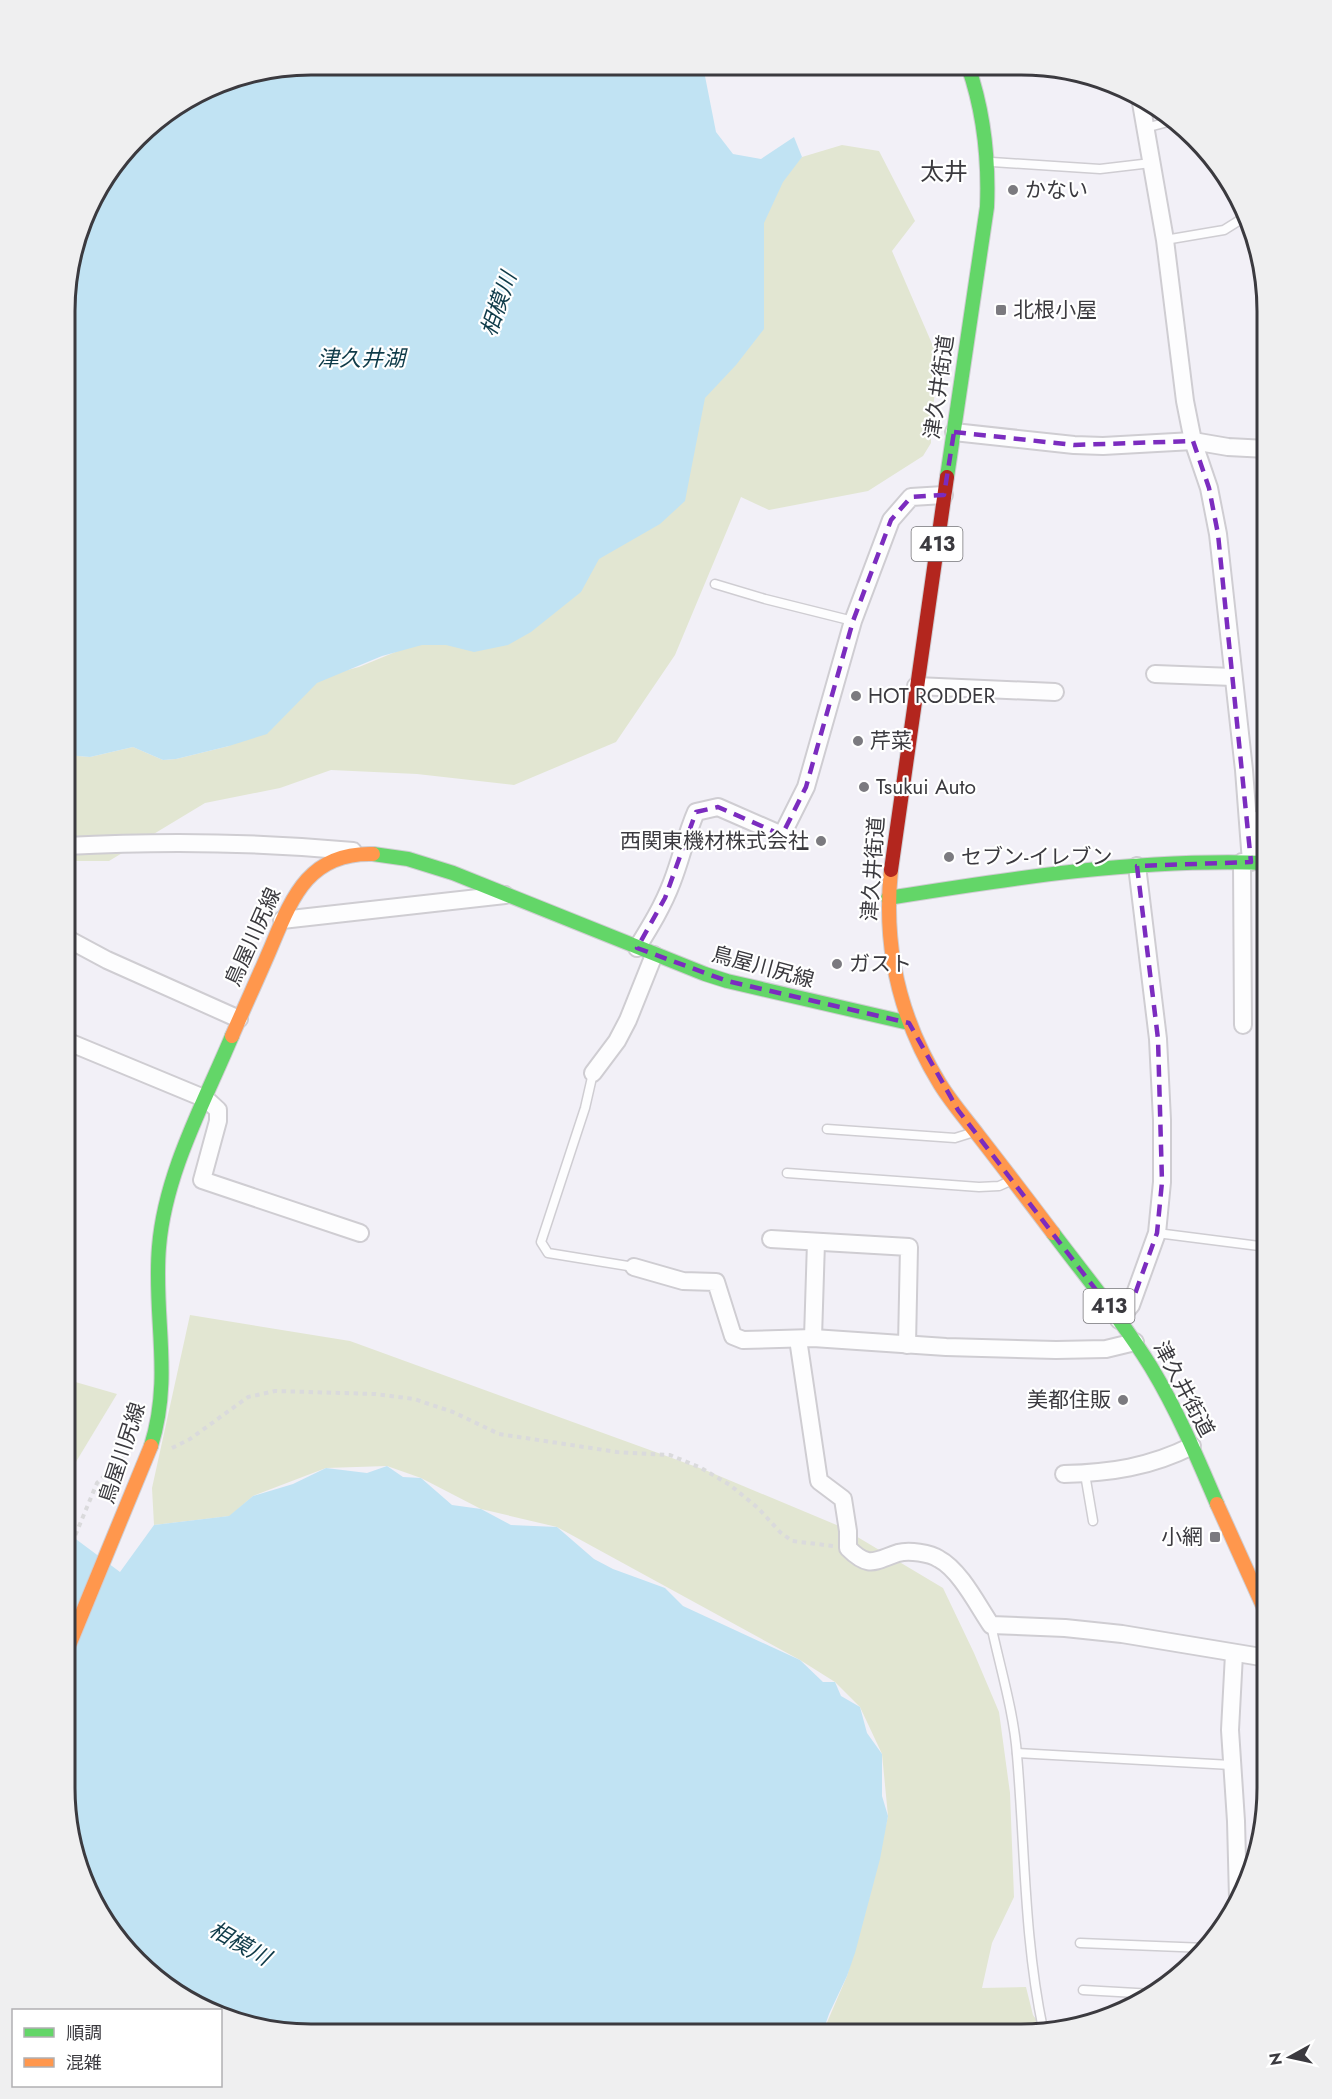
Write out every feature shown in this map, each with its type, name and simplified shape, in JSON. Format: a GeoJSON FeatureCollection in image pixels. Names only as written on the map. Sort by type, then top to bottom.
{"type":"FeatureCollection","features":[{"type":"Feature","properties":{"kind":"main road","name":"津久井街道"},"geometry":{"type":"LineString","coordinates":[[971,75],[985,124],[989,162],[987,207],[895,837],[888,898],[893,964],[909,1023],[934,1075],[974,1132],[1119,1320],[1163,1387],[1257,1593]]}},
{"type":"Feature","properties":{"kind":"main road","name":"鳥屋川尻線"},"geometry":{"type":"LineString","coordinates":[[75,1632],[135,1490],[160,1412],[163,1376],[159,1260],[163,1215],[176,1171],[282,920],[298,888],[314,872],[340,858],[372,853],[393,855],[421,862],[654,955],[726,981],[909,1023]]}},
{"type":"Feature","properties":{"kind":"main road"},"geometry":{"type":"LineString","coordinates":[[888,898],[995,881],[1137,866],[1189,862],[1253,862]]}},
{"type":"Feature","properties":{"kind":"street"},"geometry":{"type":"LineString","coordinates":[[1142,109],[1165,240],[1185,401],[1193,441],[1209,488],[1218,534],[1245,770],[1253,862],[1243,1025]]}},
{"type":"Feature","properties":{"kind":"street"},"geometry":{"type":"LineString","coordinates":[[954,432],[1074,446],[1193,441],[1228,447],[1257,448]]}},
{"type":"Feature","properties":{"kind":"street"},"geometry":{"type":"LineString","coordinates":[[637,948],[673,881],[686,836],[696,812],[718,807],[782,836],[806,787],[853,621],[891,520],[911,497],[944,495]]}},
{"type":"Feature","properties":{"kind":"street"},"geometry":{"type":"LineString","coordinates":[[1155,674],[1233,677]]}},
{"type":"Feature","properties":{"kind":"street"},"geometry":{"type":"LineString","coordinates":[[916,686],[1055,692]]}},
{"type":"Feature","properties":{"kind":"street"},"geometry":{"type":"LineString","coordinates":[[1249,821],[1257,820]]}},
{"type":"Feature","properties":{"kind":"street"},"geometry":{"type":"LineString","coordinates":[[75,845],[135,842],[235,844],[302,846],[372,853]]}},
{"type":"Feature","properties":{"kind":"street"},"geometry":{"type":"LineString","coordinates":[[1119,1320],[1131,1305],[1157,1233],[1162,1182],[1160,1068],[1137,866]]}},
{"type":"Feature","properties":{"kind":"street"},"geometry":{"type":"LineString","coordinates":[[282,920],[506,895]]}},
{"type":"Feature","properties":{"kind":"street"},"geometry":{"type":"LineString","coordinates":[[75,943],[107,960],[239,1019]]}},
{"type":"Feature","properties":{"kind":"street"},"geometry":{"type":"LineString","coordinates":[[593,1073],[617,1041],[628,1020],[654,955]]}},
{"type":"Feature","properties":{"kind":"street"},"geometry":{"type":"LineString","coordinates":[[75,1045],[206,1099],[218,1110],[218,1121],[202,1180],[360,1233]]}},
{"type":"Feature","properties":{"kind":"street"},"geometry":{"type":"LineString","coordinates":[[771,1239],[909,1247],[907,1345]]}},
{"type":"Feature","properties":{"kind":"street"},"geometry":{"type":"LineString","coordinates":[[816,1242],[805,1339],[819,1481],[843,1499],[848,1548],[859,1559],[870,1563],[900,1552],[915,1552],[939,1558],[956,1573],[991,1625],[1065,1628],[1122,1634],[1257,1657]]}},
{"type":"Feature","properties":{"kind":"street"},"geometry":{"type":"LineString","coordinates":[[634,1267],[683,1281],[716,1282],[733,1336],[743,1340],[805,1339],[1056,1350],[1106,1349],[1135,1342]]}},
{"type":"Feature","properties":{"kind":"street"},"geometry":{"type":"LineString","coordinates":[[1064,1474],[1085,1474],[1140,1467],[1168,1458],[1191,1446]]}},
{"type":"Feature","properties":{"kind":"street"},"geometry":{"type":"LineString","coordinates":[[1234,1654],[1230,1730],[1238,1881]]}},
{"type":"Feature","properties":{"kind":"lane"},"geometry":{"type":"LineString","coordinates":[[1145,128],[1164,123]]}},
{"type":"Feature","properties":{"kind":"lane"},"geometry":{"type":"LineString","coordinates":[[989,162],[1100,169],[1151,163]]}},
{"type":"Feature","properties":{"kind":"lane"},"geometry":{"type":"LineString","coordinates":[[1165,240],[1224,230],[1239,221]]}},
{"type":"Feature","properties":{"kind":"lane"},"geometry":{"type":"LineString","coordinates":[[715,584],[853,621]]}},
{"type":"Feature","properties":{"kind":"lane"},"geometry":{"type":"LineString","coordinates":[[593,1073],[585,1108],[541,1242],[548,1253],[634,1267]]}},
{"type":"Feature","properties":{"kind":"lane"},"geometry":{"type":"LineString","coordinates":[[826,1129],[955,1138],[974,1132]]}},
{"type":"Feature","properties":{"kind":"lane"},"geometry":{"type":"LineString","coordinates":[[787,1173],[979,1187],[999,1186],[1012,1181]]}},
{"type":"Feature","properties":{"kind":"lane"},"geometry":{"type":"LineString","coordinates":[[1157,1233],[1257,1246]]}},
{"type":"Feature","properties":{"kind":"lane"},"geometry":{"type":"LineString","coordinates":[[1085,1474],[1093,1521]]}},
{"type":"Feature","properties":{"kind":"lane"},"geometry":{"type":"LineString","coordinates":[[991,1625],[1017,1753],[1029,1933],[1035,1990],[1042,2023]]}},
{"type":"Feature","properties":{"kind":"lane"},"geometry":{"type":"LineString","coordinates":[[1017,1753],[1231,1765]]}},
{"type":"Feature","properties":{"kind":"lane"},"geometry":{"type":"LineString","coordinates":[[1080,1943],[1194,1948]]}},
{"type":"Feature","properties":{"kind":"lane"},"geometry":{"type":"LineString","coordinates":[[1083,1990],[1137,1993]]}},
{"type":"Feature","properties":{"kind":"path"},"geometry":{"type":"LineString","coordinates":[[152,1440],[168,1450],[190,1439],[248,1396],[275,1391],[375,1394],[414,1399],[453,1412],[499,1434],[617,1452],[669,1455],[701,1468],[729,1485],[758,1508],[780,1532],[792,1541],[848,1548]]}},
{"type":"Feature","properties":{"kind":"path"},"geometry":{"type":"LineString","coordinates":[[75,1536],[97,1484],[127,1454]]}},
{"type":"Feature","properties":{"kind":"highlighted area"},"geometry":{"type":"Polygon","coordinates":[[[954,432],[1074,445],[1193,441],[1209,488],[1218,534],[1251,862],[1137,866],[1158,1039],[1162,1182],[1157,1233],[1131,1305],[1119,1320],[958,1110],[909,1023],[727,981],[637,948],[665,898],[696,812],[718,807],[782,835],[806,787],[853,621],[891,520],[911,497],[944,495],[954,432]]]}},
{"type":"Feature","properties":{"kind":"green space"},"geometry":{"type":"Polygon","coordinates":[[[842,145],[879,151],[915,221],[892,251],[939,360],[931,424],[931,443],[923,456],[868,491],[769,510],[741,497],[675,655],[616,742],[514,785],[417,774],[331,770],[280,788],[205,803],[109,861],[75,861],[75,756],[90,757],[133,747],[163,760],[229,746],[316,678],[359,667],[422,641],[599,554],[705,394],[763,218],[783,177],[802,157],[842,145]]]}},
{"type":"Feature","properties":{"kind":"green space"},"geometry":{"type":"Polygon","coordinates":[[[190,1315],[350,1341],[705,1470],[839,1526],[943,1588],[999,1712],[1010,1793],[1014,1897],[992,1943],[982,1988],[1026,1987],[1033,2015],[1039,2023],[826,2024],[847,1976],[870,1895],[888,1816],[882,1754],[860,1707],[835,1682],[800,1660],[557,1527],[481,1509],[421,1478],[387,1466],[326,1468],[253,1496],[230,1516],[154,1525],[152,1488],[190,1315]]]}},
{"type":"Feature","properties":{"kind":"green space"},"geometry":{"type":"Polygon","coordinates":[[[75,1382],[117,1394],[75,1463],[75,1382]]]}},
{"type":"Feature","properties":{"kind":"water","name":"津久井湖"},"geometry":{"type":"Polygon","coordinates":[[[311,75],[705,75],[716,132],[733,154],[761,159],[794,137],[802,157],[783,182],[764,223],[764,329],[736,365],[705,398],[685,501],[660,524],[599,559],[581,592],[531,632],[508,645],[474,652],[446,645],[422,645],[382,656],[317,683],[267,734],[229,746],[176,759],[163,760],[133,747],[90,757],[75,756],[75,311],[77,281],[83,250],[99,207],[124,167],[144,144],[180,115],[221,93],[265,80],[311,75]]]}},
{"type":"Feature","properties":{"kind":"water","name":"相模川"},"geometry":{"type":"Polygon","coordinates":[[[387,1466],[403,1477],[421,1478],[452,1505],[481,1509],[511,1525],[557,1527],[594,1559],[613,1569],[665,1588],[683,1606],[800,1660],[823,1682],[835,1682],[841,1696],[860,1707],[867,1733],[882,1754],[882,1796],[888,1816],[880,1859],[855,1953],[826,2024],[311,2024],[281,2022],[235,2011],[193,1992],[167,1975],[144,1955],[124,1932],[93,1878],[83,1849],[77,1818],[75,1538],[120,1572],[154,1525],[229,1516],[253,1496],[293,1484],[326,1468],[367,1473],[387,1466]]]}},
{"type":"Feature","properties":{"kind":"traffic: fast"},"geometry":{"type":"LineString","coordinates":[[947,477],[987,207],[984,135],[971,75]]}},
{"type":"Feature","properties":{"kind":"traffic: fast"},"geometry":{"type":"LineString","coordinates":[[373,854],[408,859],[453,873],[727,981],[909,1023]]}},
{"type":"Feature","properties":{"kind":"traffic: fast"},"geometry":{"type":"LineString","coordinates":[[888,898],[1077,871],[1172,864],[1257,863]]}},
{"type":"Feature","properties":{"kind":"traffic: fast"},"geometry":{"type":"LineString","coordinates":[[151,1446],[161,1395],[158,1272],[163,1219],[177,1165],[232,1036]]}},
{"type":"Feature","properties":{"kind":"traffic: fast"},"geometry":{"type":"LineString","coordinates":[[1053,1233],[1116,1316],[1151,1367],[1178,1417],[1217,1504]]}},
{"type":"Feature","properties":{"kind":"traffic: slow"},"geometry":{"type":"LineString","coordinates":[[232,1036],[285,914],[305,883],[317,870],[332,861],[350,856],[373,854]]}},
{"type":"Feature","properties":{"kind":"traffic: slow"},"geometry":{"type":"LineString","coordinates":[[891,870],[889,898],[892,954],[914,1034],[949,1097],[1053,1233]]}},
{"type":"Feature","properties":{"kind":"traffic: slow"},"geometry":{"type":"LineString","coordinates":[[75,1631],[151,1446]]}},
{"type":"Feature","properties":{"kind":"traffic: slow"},"geometry":{"type":"LineString","coordinates":[[1217,1504],[1257,1593]]}},
{"type":"Feature","properties":{"kind":"traffic: jam"},"geometry":{"type":"LineString","coordinates":[[891,870],[947,477]]}},
{"type":"Feature","properties":{"kind":"place","name":"かない"},"geometry":{"type":"Point","coordinates":[1013,190]}},
{"type":"Feature","properties":{"kind":"place","name":"北根小屋"},"geometry":{"type":"Point","coordinates":[1001,310]}},
{"type":"Feature","properties":{"kind":"place","name":"HOT RODDER"},"geometry":{"type":"Point","coordinates":[856,696]}},
{"type":"Feature","properties":{"kind":"place","name":"芹菜"},"geometry":{"type":"Point","coordinates":[858,741]}},
{"type":"Feature","properties":{"kind":"place","name":"Tsukui Auto"},"geometry":{"type":"Point","coordinates":[864,787]}},
{"type":"Feature","properties":{"kind":"place","name":"西関東機材株式会社"},"geometry":{"type":"Point","coordinates":[821,841]}},
{"type":"Feature","properties":{"kind":"place","name":"セブン-イレブン"},"geometry":{"type":"Point","coordinates":[949,857]}},
{"type":"Feature","properties":{"kind":"place","name":"ガスト"},"geometry":{"type":"Point","coordinates":[837,964]}},
{"type":"Feature","properties":{"kind":"place","name":"美都住販"},"geometry":{"type":"Point","coordinates":[1123,1400]}},
{"type":"Feature","properties":{"kind":"place","name":"小網"},"geometry":{"type":"Point","coordinates":[1215,1537]}},
{"type":"Feature","properties":{"kind":"district","name":"太井"},"geometry":{"type":"Point","coordinates":[944,172]}}]}
